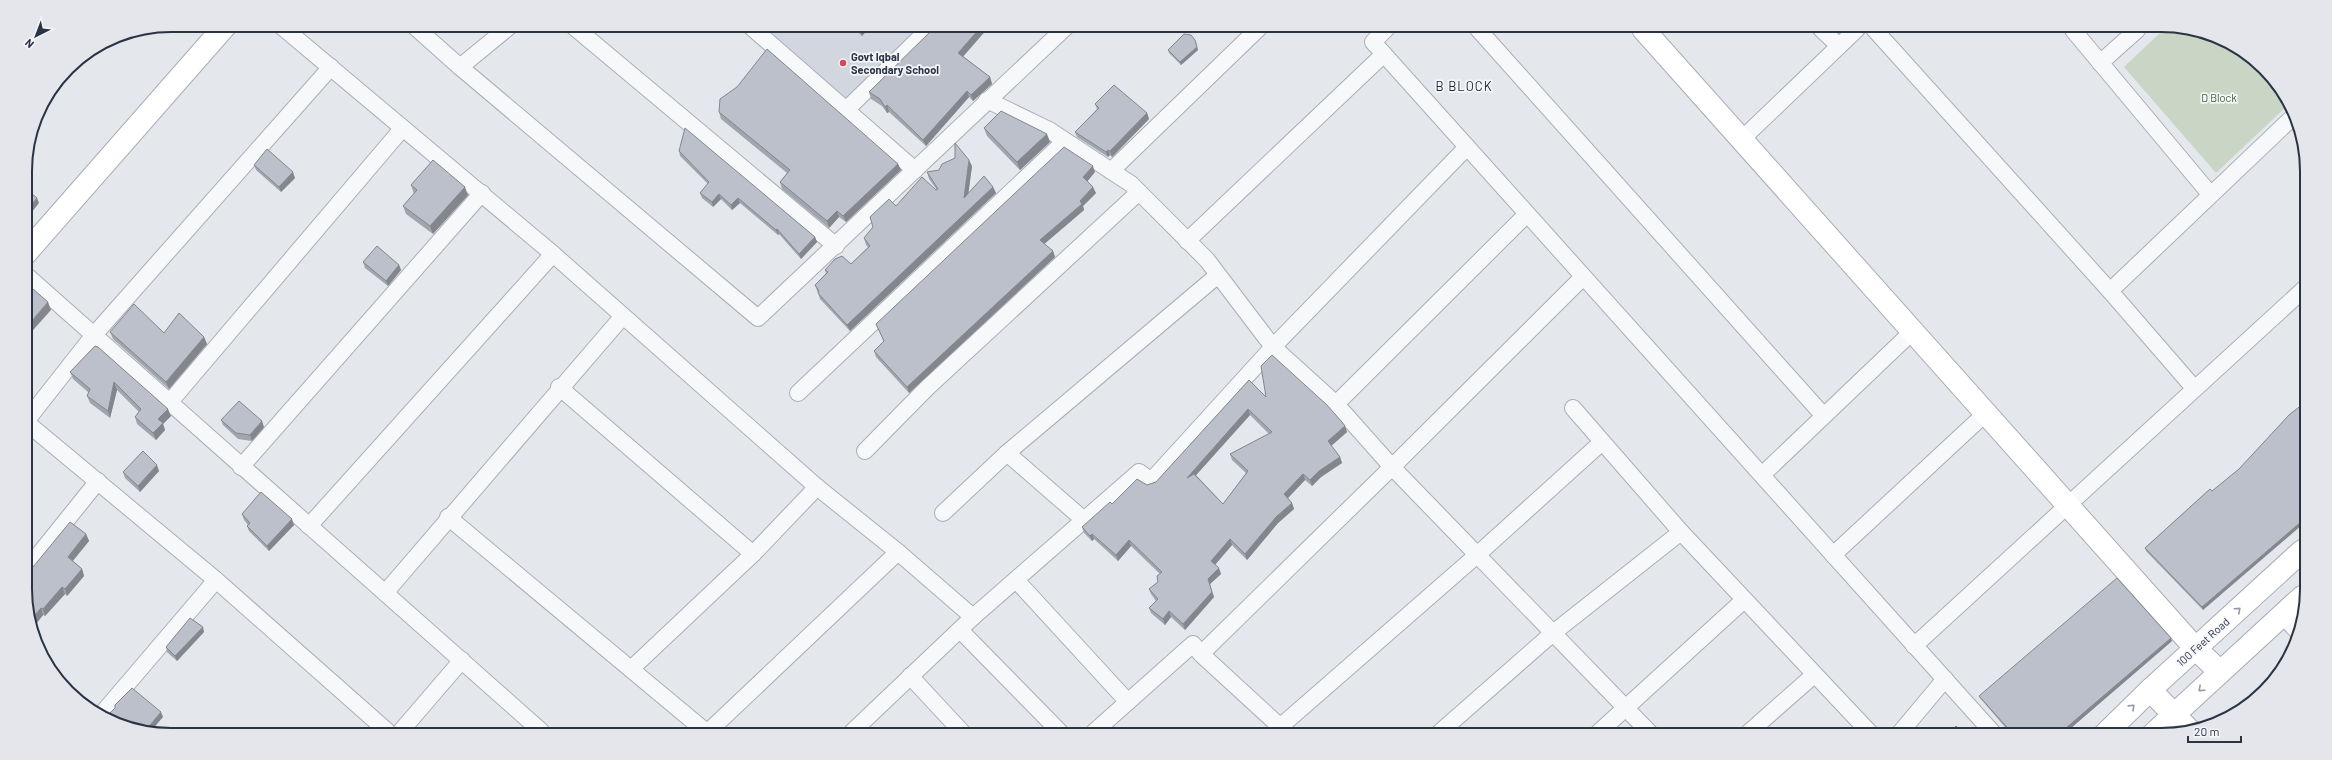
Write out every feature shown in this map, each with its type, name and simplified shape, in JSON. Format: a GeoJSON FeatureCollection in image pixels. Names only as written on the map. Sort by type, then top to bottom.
{"type":"FeatureCollection","features":[{"type":"Feature","properties":{"kind":"street"},"geometry":{"type":"LineString","coordinates":[[32,246],[220,32]]}},
{"type":"Feature","properties":{"kind":"street"},"geometry":{"type":"LineString","coordinates":[[288,32],[402,129],[482,193],[817,487],[898,552],[973,617]]}},
{"type":"Feature","properties":{"kind":"street"},"geometry":{"type":"LineString","coordinates":[[421,32],[460,67],[758,318],[836,246],[987,100],[1061,32]]}},
{"type":"Feature","properties":{"kind":"street"},"geometry":{"type":"LineString","coordinates":[[460,67],[503,32]]}},
{"type":"Feature","properties":{"kind":"street"},"geometry":{"type":"LineString","coordinates":[[581,32],[836,246]]}},
{"type":"Feature","properties":{"kind":"street"},"geometry":{"type":"LineString","coordinates":[[757,32],[915,170]]}},
{"type":"Feature","properties":{"kind":"street"},"geometry":{"type":"LineString","coordinates":[[846,110],[926,32]]}},
{"type":"Feature","properties":{"kind":"street"},"geometry":{"type":"LineString","coordinates":[[1111,171],[1254,32]]}},
{"type":"Feature","properties":{"kind":"street"},"geometry":{"type":"LineString","coordinates":[[1383,32],[1373,42],[1989,728]]}},
{"type":"Feature","properties":{"kind":"street"},"geometry":{"type":"LineString","coordinates":[[1482,32],[1823,415]]}},
{"type":"Feature","properties":{"kind":"street"},"geometry":{"type":"LineString","coordinates":[[1646,32],[2196,649],[2220,672]]}},
{"type":"Feature","properties":{"kind":"street"},"geometry":{"type":"LineString","coordinates":[[1824,32],[1838,45]]}},
{"type":"Feature","properties":{"kind":"street"},"geometry":{"type":"LineString","coordinates":[[1742,139],[1853,32]]}},
{"type":"Feature","properties":{"kind":"street"},"geometry":{"type":"LineString","coordinates":[[1877,32],[2110,291],[2194,388]]}},
{"type":"Feature","properties":{"kind":"street"},"geometry":{"type":"LineString","coordinates":[[2075,32],[2210,194]]}},
{"type":"Feature","properties":{"kind":"street"},"geometry":{"type":"LineString","coordinates":[[2100,63],[2135,32]]}},
{"type":"Feature","properties":{"kind":"street"},"geometry":{"type":"LineString","coordinates":[[1187,240],[1384,54]]}},
{"type":"Feature","properties":{"kind":"street"},"geometry":{"type":"LineString","coordinates":[[32,414],[93,336],[331,67]]}},
{"type":"Feature","properties":{"kind":"street"},"geometry":{"type":"LineString","coordinates":[[987,100],[1049,130],[1131,184],[1187,240],[1218,275],[1273,347],[1336,404],[1392,467],[1644,728]]}},
{"type":"Feature","properties":{"kind":"street"},"geometry":{"type":"LineString","coordinates":[[2110,291],[2210,194],[2290,120]]}},
{"type":"Feature","properties":{"kind":"street"},"geometry":{"type":"LineString","coordinates":[[169,403],[402,129]]}},
{"type":"Feature","properties":{"kind":"street"},"geometry":{"type":"LineString","coordinates":[[798,393],[1065,141]]}},
{"type":"Feature","properties":{"kind":"street"},"geometry":{"type":"LineString","coordinates":[[862,728],[910,676],[973,617],[1140,472],[1151,481],[1273,347],[1468,147]]}},
{"type":"Feature","properties":{"kind":"street"},"geometry":{"type":"LineString","coordinates":[[865,451],[927,388],[1139,192]]}},
{"type":"Feature","properties":{"kind":"street"},"geometry":{"type":"LineString","coordinates":[[241,467],[482,193]]}},
{"type":"Feature","properties":{"kind":"street"},"geometry":{"type":"LineString","coordinates":[[1336,404],[1527,214]]}},
{"type":"Feature","properties":{"kind":"street"},"geometry":{"type":"LineString","coordinates":[[309,526],[553,254]]}},
{"type":"Feature","properties":{"kind":"street"},"geometry":{"type":"LineString","coordinates":[[943,513],[1007,452],[1218,275]]}},
{"type":"Feature","properties":{"kind":"street"},"geometry":{"type":"LineString","coordinates":[[1201,654],[1392,467],[1583,276]]}},
{"type":"Feature","properties":{"kind":"street"},"geometry":{"type":"LineString","coordinates":[[32,280],[538,728]]}},
{"type":"Feature","properties":{"kind":"street"},"geometry":{"type":"LineString","coordinates":[[1914,646],[2194,388],[2300,293]]}},
{"type":"Feature","properties":{"kind":"street"},"geometry":{"type":"LineString","coordinates":[[385,593],[448,517],[623,316]]}},
{"type":"Feature","properties":{"kind":"street"},"geometry":{"type":"LineString","coordinates":[[1762,475],[1823,415],[1913,331]]}},
{"type":"Feature","properties":{"kind":"street"},"geometry":{"type":"LineString","coordinates":[[560,388],[753,554]]}},
{"type":"Feature","properties":{"kind":"street"},"geometry":{"type":"LineString","coordinates":[[1573,408],[1681,532],[1865,728]]}},
{"type":"Feature","properties":{"kind":"street"},"geometry":{"type":"LineString","coordinates":[[1833,555],[1986,413]]}},
{"type":"Feature","properties":{"kind":"street"},"geometry":{"type":"LineString","coordinates":[[32,427],[216,580],[385,728]]}},
{"type":"Feature","properties":{"kind":"street"},"geometry":{"type":"LineString","coordinates":[[1282,728],[1602,442]]}},
{"type":"Feature","properties":{"kind":"street"},"geometry":{"type":"LineString","coordinates":[[1007,452],[1084,520]]}},
{"type":"Feature","properties":{"kind":"street"},"geometry":{"type":"LineString","coordinates":[[32,563],[98,481]]}},
{"type":"Feature","properties":{"kind":"street"},"geometry":{"type":"LineString","coordinates":[[631,669],[753,554],[817,487]]}},
{"type":"Feature","properties":{"kind":"street"},"geometry":{"type":"LineString","coordinates":[[448,517],[701,728]]}},
{"type":"Feature","properties":{"kind":"street"},"geometry":{"type":"LineString","coordinates":[[1445,728],[1553,633],[1681,532]]}},
{"type":"Feature","properties":{"kind":"street"},"geometry":{"type":"LineString","coordinates":[[712,728],[898,552]]}},
{"type":"Feature","properties":{"kind":"street","name":"100 Feet Road"},"geometry":{"type":"LineString","coordinates":[[2110,728],[2300,553]]}},
{"type":"Feature","properties":{"kind":"street"},"geometry":{"type":"LineString","coordinates":[[105,710],[216,580]]}},
{"type":"Feature","properties":{"kind":"street"},"geometry":{"type":"LineString","coordinates":[[1016,580],[1128,702]]}},
{"type":"Feature","properties":{"kind":"street"},"geometry":{"type":"LineString","coordinates":[[2159,728],[2299,599]]}},
{"type":"Feature","properties":{"kind":"street"},"geometry":{"type":"LineString","coordinates":[[1603,728],[1744,600]]}},
{"type":"Feature","properties":{"kind":"street"},"geometry":{"type":"LineString","coordinates":[[2282,615],[2294,628]]}},
{"type":"Feature","properties":{"kind":"street"},"geometry":{"type":"LineString","coordinates":[[960,630],[1056,728]]}},
{"type":"Feature","properties":{"kind":"street"},"geometry":{"type":"LineString","coordinates":[[1099,728],[1193,644],[1201,654],[1278,728]]}},
{"type":"Feature","properties":{"kind":"street"},"geometry":{"type":"LineString","coordinates":[[404,728],[462,660]]}},
{"type":"Feature","properties":{"kind":"street"},"geometry":{"type":"LineString","coordinates":[[1754,728],[1814,675]]}},
{"type":"Feature","properties":{"kind":"street"},"geometry":{"type":"LineString","coordinates":[[910,676],[958,728]]}},
{"type":"Feature","properties":{"kind":"street"},"geometry":{"type":"LineString","coordinates":[[1903,728],[1945,679]]}},
{"type":"Feature","properties":{"kind":"street"},"geometry":{"type":"LineString","coordinates":[[2150,690],[2184,726]]}},
{"type":"Feature","properties":{"kind":"shaded area","name":"Govt Iqbal Secondary School"},"geometry":{"type":"Polygon","coordinates":[[[770,32],[914,32],[845,99],[770,32]]]}},
{"type":"Feature","properties":{"kind":"green space","name":"D Block"},"geometry":{"type":"Polygon","coordinates":[[[2161,32],[2179,33],[2197,37],[2222,46],[2238,55],[2253,67],[2277,94],[2285,108],[2216,173],[2124,67],[2161,32]]]}},
{"type":"Feature","properties":{"kind":"building"},"geometry":{"type":"Polygon","coordinates":[[[930,32],[977,32],[958,53],[990,77],[971,95],[967,91],[923,140],[887,105],[885,107],[880,99],[869,92],[930,32]]]}},
{"type":"Feature","properties":{"kind":"building"},"geometry":{"type":"Polygon","coordinates":[[[1184,34],[1191,35],[1195,40],[1197,47],[1180,62],[1168,50],[1184,34]]]}},
{"type":"Feature","properties":{"kind":"building"},"geometry":{"type":"Polygon","coordinates":[[[767,49],[898,164],[843,216],[837,211],[827,221],[780,182],[790,170],[719,112],[720,99],[737,87],[767,49]]]}},
{"type":"Feature","properties":{"kind":"building"},"geometry":{"type":"Polygon","coordinates":[[[1114,85],[1147,113],[1110,151],[1108,150],[1106,152],[1075,132],[1099,108],[1095,104],[1114,85]]]}},
{"type":"Feature","properties":{"kind":"building"},"geometry":{"type":"Polygon","coordinates":[[[1001,111],[1047,134],[1017,162],[984,128],[1001,111]]]}},
{"type":"Feature","properties":{"kind":"building"},"geometry":{"type":"Polygon","coordinates":[[[685,128],[815,237],[799,254],[777,229],[776,230],[738,198],[731,205],[719,194],[712,202],[700,193],[709,182],[679,151],[685,128]]]}},
{"type":"Feature","properties":{"kind":"building"},"geometry":{"type":"Polygon","coordinates":[[[955,143],[969,160],[964,198],[984,176],[993,187],[847,325],[818,293],[819,291],[815,285],[828,272],[825,270],[835,259],[842,256],[851,264],[870,246],[864,238],[873,227],[870,217],[889,199],[896,206],[922,177],[936,190],[938,189],[927,172],[939,170],[942,164],[955,158],[955,143]]]}},
{"type":"Feature","properties":{"kind":"building"},"geometry":{"type":"Polygon","coordinates":[[[1064,147],[1093,166],[1083,177],[1093,187],[1080,201],[1082,204],[1040,240],[1053,251],[907,387],[874,351],[884,341],[876,324],[1064,147]]]}},
{"type":"Feature","properties":{"kind":"building"},"geometry":{"type":"Polygon","coordinates":[[[267,149],[293,172],[279,187],[254,165],[267,149]]]}},
{"type":"Feature","properties":{"kind":"building"},"geometry":{"type":"Polygon","coordinates":[[[433,160],[465,187],[430,226],[403,206],[417,190],[411,185],[433,160]]]}},
{"type":"Feature","properties":{"kind":"building"},"geometry":{"type":"Polygon","coordinates":[[[32,194],[37,198],[32,204],[32,194]]]}},
{"type":"Feature","properties":{"kind":"building"},"geometry":{"type":"Polygon","coordinates":[[[377,246],[399,265],[386,281],[363,262],[377,246]]]}},
{"type":"Feature","properties":{"kind":"building"},"geometry":{"type":"Polygon","coordinates":[[[32,288],[48,302],[32,321],[32,288]]]}},
{"type":"Feature","properties":{"kind":"building"},"geometry":{"type":"Polygon","coordinates":[[[134,304],[164,333],[179,313],[204,337],[166,382],[110,332],[134,304]]]}},
{"type":"Feature","properties":{"kind":"building"},"geometry":{"type":"Polygon","coordinates":[[[95,346],[98,347],[168,409],[158,419],[163,423],[153,433],[135,417],[141,409],[114,382],[108,411],[87,396],[90,389],[70,372],[95,346]]]}},
{"type":"Feature","properties":{"kind":"building"},"geometry":{"type":"Polygon","coordinates":[[[1272,355],[1327,405],[1342,422],[1345,426],[1328,441],[1340,457],[1319,471],[1310,480],[1303,474],[1284,494],[1292,503],[1276,517],[1245,554],[1230,539],[1211,561],[1219,568],[1208,579],[1212,592],[1183,624],[1169,611],[1163,619],[1149,608],[1158,599],[1149,589],[1158,582],[1157,576],[1162,572],[1129,540],[1116,555],[1092,534],[1090,536],[1082,527],[1110,502],[1112,504],[1137,479],[1147,485],[1156,482],[1249,380],[1266,397],[1261,366],[1272,355]],[[1248,409],[1187,478],[1194,474],[1223,504],[1248,471],[1230,454],[1272,432],[1248,409]]]}},
{"type":"Feature","properties":{"kind":"building"},"geometry":{"type":"Polygon","coordinates":[[[239,401],[262,421],[250,435],[236,433],[221,420],[239,401]]]}},
{"type":"Feature","properties":{"kind":"building"},"geometry":{"type":"Polygon","coordinates":[[[2300,406],[2300,523],[2202,607],[2145,548],[2210,489],[2212,491],[2239,469],[2289,415],[2300,406]]]}},
{"type":"Feature","properties":{"kind":"building"},"geometry":{"type":"Polygon","coordinates":[[[143,451],[157,465],[138,486],[123,472],[143,451]]]}},
{"type":"Feature","properties":{"kind":"building"},"geometry":{"type":"Polygon","coordinates":[[[261,492],[292,519],[267,546],[247,526],[250,523],[242,514],[261,492]]]}},
{"type":"Feature","properties":{"kind":"building"},"geometry":{"type":"Polygon","coordinates":[[[70,522],[86,534],[68,557],[82,569],[65,589],[62,587],[43,609],[41,608],[35,615],[32,589],[33,567],[70,522]]]}},
{"type":"Feature","properties":{"kind":"building"},"geometry":{"type":"Polygon","coordinates":[[[2117,578],[2171,638],[2066,728],[2008,728],[1979,696],[2117,578]]]}},
{"type":"Feature","properties":{"kind":"building"},"geometry":{"type":"Polygon","coordinates":[[[190,618],[203,627],[175,656],[166,647],[190,618]]]}},
{"type":"Feature","properties":{"kind":"building"},"geometry":{"type":"Polygon","coordinates":[[[132,688],[161,712],[149,726],[135,723],[110,713],[115,708],[115,705],[132,688]]]}},
{"type":"Feature","properties":{"kind":"place","name":"Govt Iqbal Secondary School"},"geometry":{"type":"Point","coordinates":[843,63]}},
{"type":"Feature","properties":{"kind":"district","name":"B BLOCK"},"geometry":{"type":"Point","coordinates":[1464,86]}}]}
